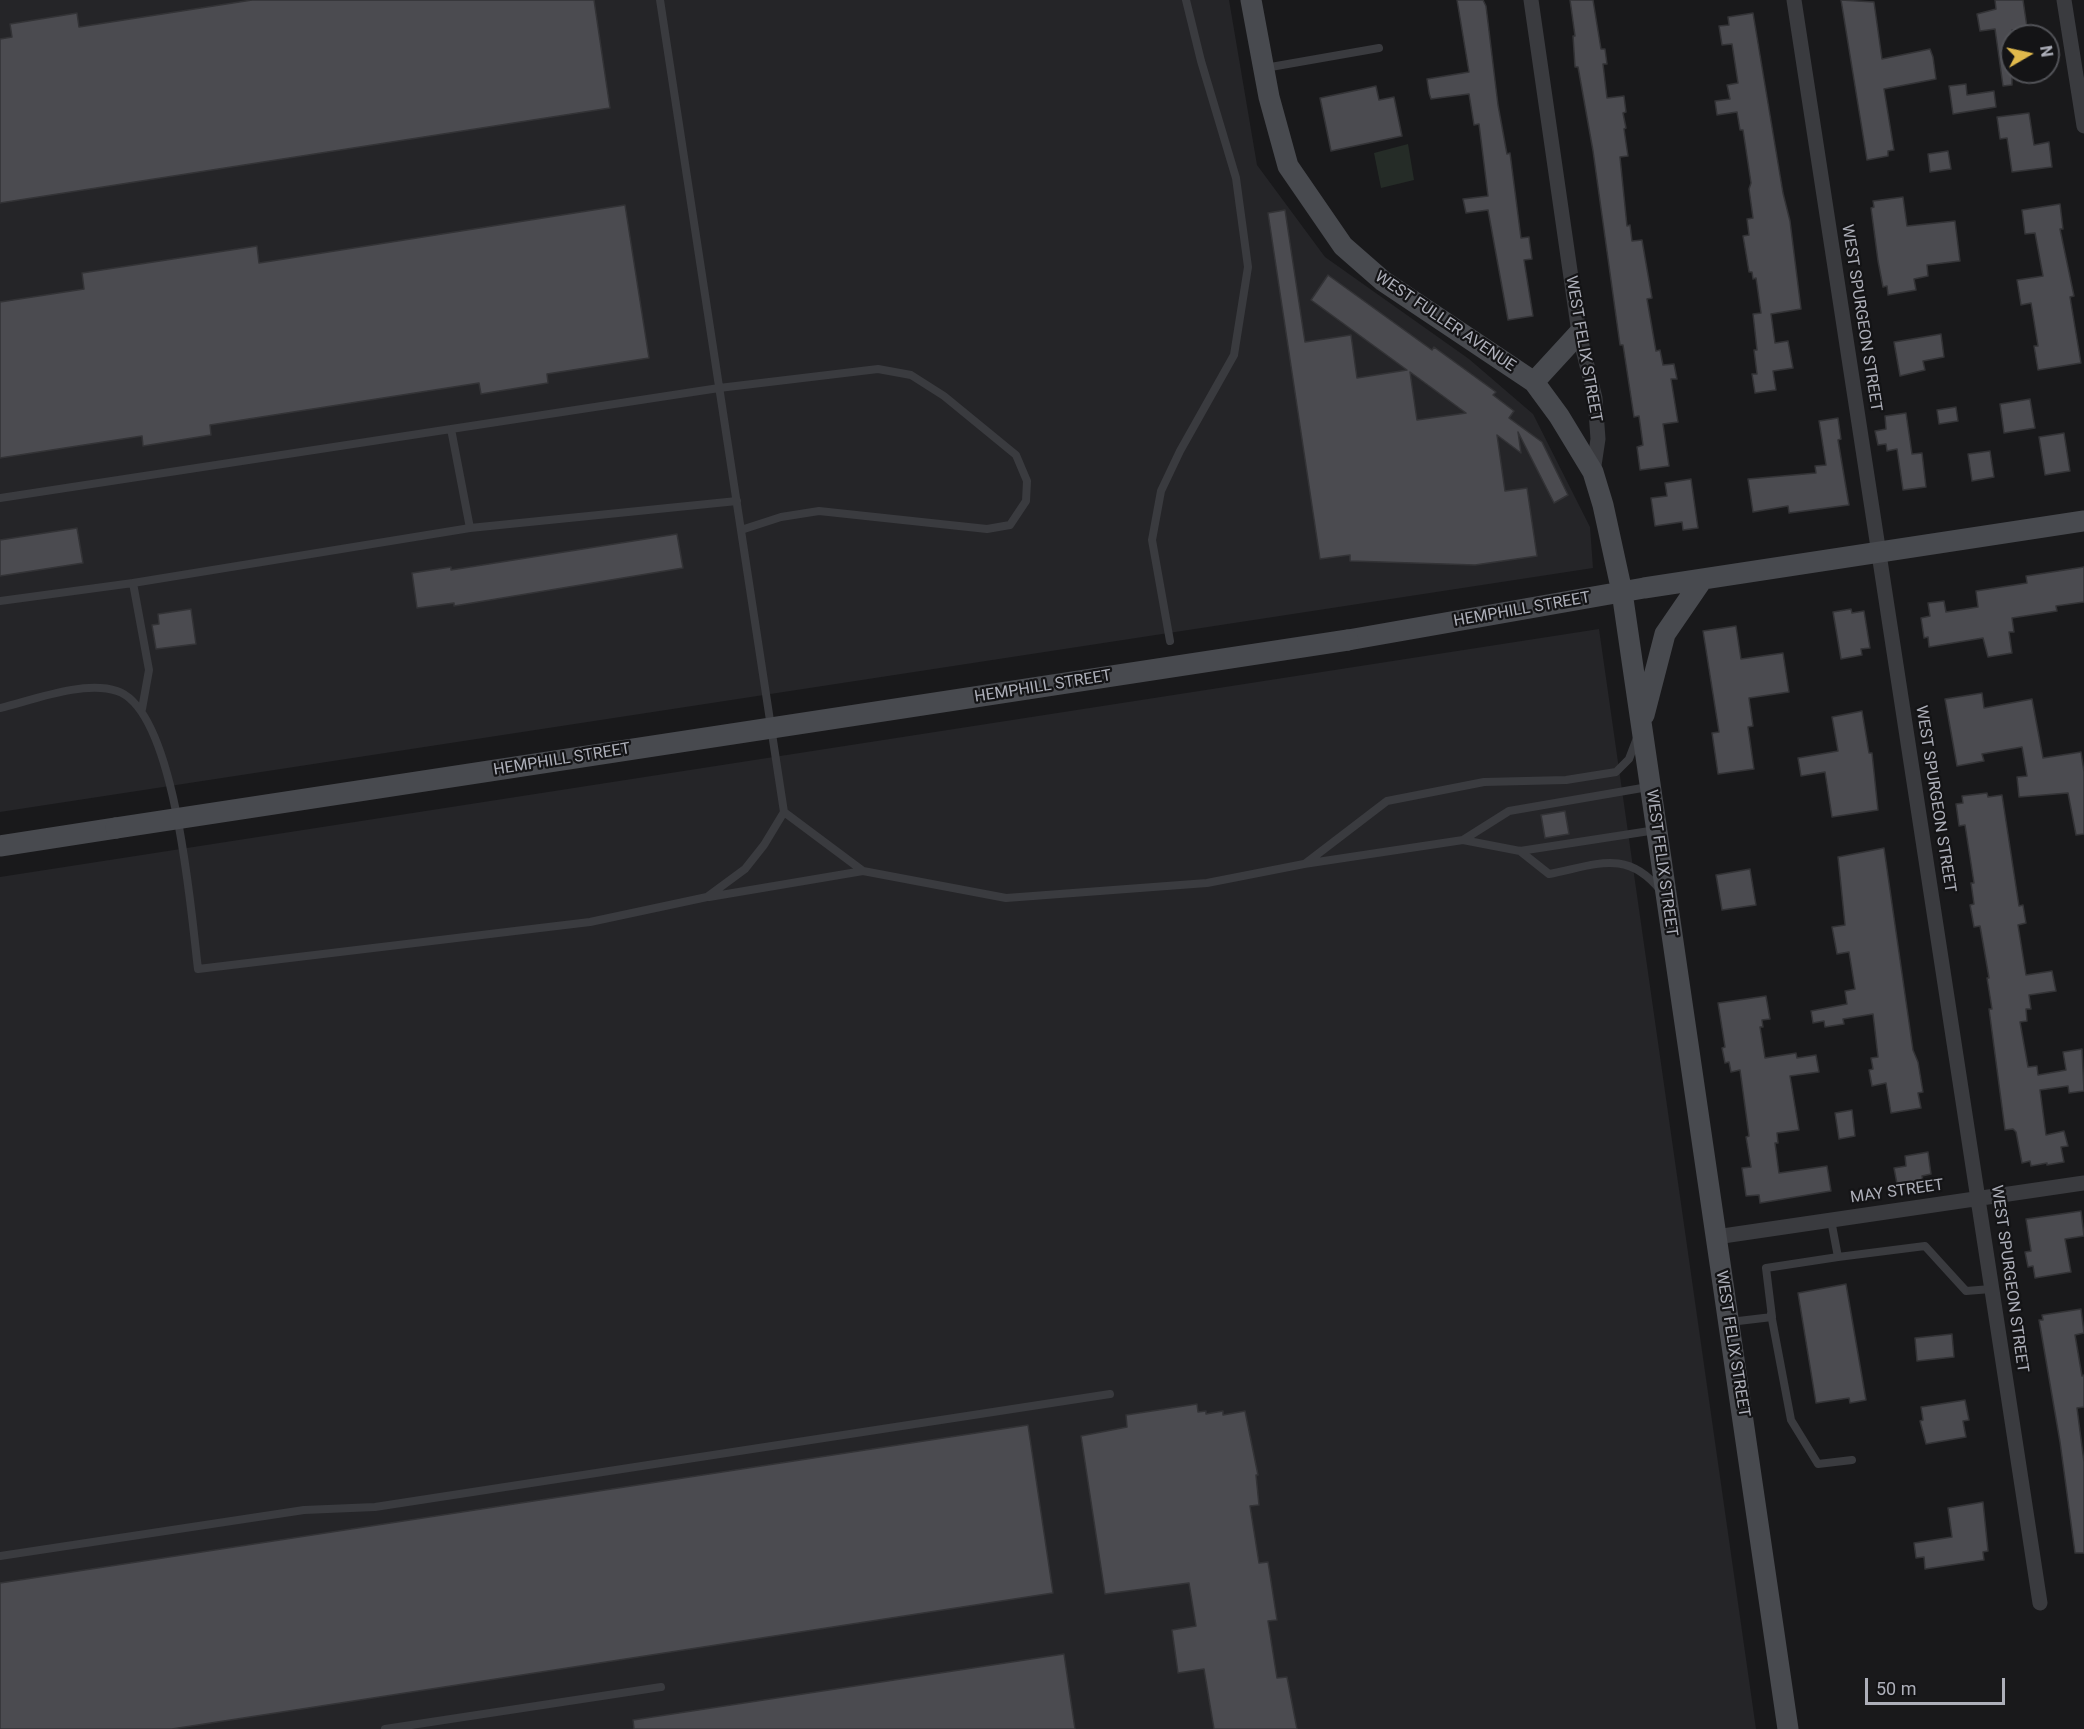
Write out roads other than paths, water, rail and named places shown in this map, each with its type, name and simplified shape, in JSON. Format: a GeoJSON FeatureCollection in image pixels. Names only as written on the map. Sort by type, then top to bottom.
{"type":"FeatureCollection","features":[{"type":"Feature","properties":{"kind":"main road","name":"WEST FULLER AVENUE"},"geometry":{"type":"LineString","coordinates":[[1251,0],[1264,68],[1288,166],[1343,246],[1383,281],[1534,382],[1593,472]]}},
{"type":"Feature","properties":{"kind":"main road"},"geometry":{"type":"LineString","coordinates":[[1534,382],[1579,333]]}},
{"type":"Feature","properties":{"kind":"main road","name":"WEST FELIX STREET"},"geometry":{"type":"LineString","coordinates":[[1593,472],[1604,505],[1622,592],[1788,1729]]}},
{"type":"Feature","properties":{"kind":"main road","name":"HEMPHILL STREET"},"geometry":{"type":"LineString","coordinates":[[0,846],[1348,640],[1622,592],[2084,521]]}},
{"type":"Feature","properties":{"kind":"main road"},"geometry":{"type":"LineString","coordinates":[[1641,725],[1665,634],[1702,580]]}},
{"type":"Feature","properties":{"kind":"street","name":"WEST FELIX STREET"},"geometry":{"type":"LineString","coordinates":[[1531,0],[1579,333],[1595,398],[1598,439],[1593,472]]}},
{"type":"Feature","properties":{"kind":"street","name":"WEST SPURGEON STREET"},"geometry":{"type":"LineString","coordinates":[[1794,0],[2040,1603]]}},
{"type":"Feature","properties":{"kind":"street"},"geometry":{"type":"LineString","coordinates":[[2064,0],[2084,126]]}},
{"type":"Feature","properties":{"kind":"street","name":"MAY STREET"},"geometry":{"type":"LineString","coordinates":[[1716,1237],[2084,1183]]}},
{"type":"Feature","properties":{"kind":"lane"},"geometry":{"type":"LineString","coordinates":[[660,0],[784,812],[764,845],[745,869],[707,897]]}},
{"type":"Feature","properties":{"kind":"lane"},"geometry":{"type":"LineString","coordinates":[[1170,641],[1152,540],[1161,490],[1180,451],[1234,355],[1248,267],[1236,178],[1201,61],[1186,0]]}},
{"type":"Feature","properties":{"kind":"lane"},"geometry":{"type":"LineString","coordinates":[[1264,68],[1379,48]]}},
{"type":"Feature","properties":{"kind":"lane"},"geometry":{"type":"LineString","coordinates":[[0,498],[719,388],[878,369],[911,375],[944,396],[1016,455],[1027,481],[1026,501],[1010,525],[987,530],[819,511],[781,517],[741,530]]}},
{"type":"Feature","properties":{"kind":"lane"},"geometry":{"type":"LineString","coordinates":[[451,429],[470,528]]}},
{"type":"Feature","properties":{"kind":"lane"},"geometry":{"type":"LineString","coordinates":[[0,601],[133,583],[470,528],[737,501]]}},
{"type":"Feature","properties":{"kind":"lane"},"geometry":{"type":"LineString","coordinates":[[133,583],[149,670],[142,709]]}},
{"type":"Feature","properties":{"kind":"lane"},"geometry":{"type":"LineString","coordinates":[[0,708],[76,689],[99,688],[118,691],[142,709],[159,749],[176,806],[198,969],[590,922],[707,897],[863,871],[1006,898],[1207,883],[1304,864],[1463,840],[1520,851],[1656,830]]}},
{"type":"Feature","properties":{"kind":"lane"},"geometry":{"type":"LineString","coordinates":[[1304,864],[1387,801],[1484,782],[1566,780],[1616,772],[1629,759],[1641,725]]}},
{"type":"Feature","properties":{"kind":"lane"},"geometry":{"type":"LineString","coordinates":[[1463,840],[1509,811],[1649,787]]}},
{"type":"Feature","properties":{"kind":"lane"},"geometry":{"type":"LineString","coordinates":[[784,812],[863,871]]}},
{"type":"Feature","properties":{"kind":"lane"},"geometry":{"type":"LineString","coordinates":[[1520,851],[1549,874],[1614,862],[1628,864],[1642,870],[1666,898]]}},
{"type":"Feature","properties":{"kind":"lane"},"geometry":{"type":"LineString","coordinates":[[1831,1220],[1838,1257]]}},
{"type":"Feature","properties":{"kind":"lane"},"geometry":{"type":"LineString","coordinates":[[1852,1460],[1818,1464],[1791,1420],[1771,1314],[1766,1268],[1925,1246],[1966,1291],[1991,1289]]}},
{"type":"Feature","properties":{"kind":"lane"},"geometry":{"type":"LineString","coordinates":[[1729,1323],[1772,1317],[1771,1314]]}},
{"type":"Feature","properties":{"kind":"lane"},"geometry":{"type":"LineString","coordinates":[[0,1556],[304,1510],[375,1507],[1110,1394]]}},
{"type":"Feature","properties":{"kind":"lane"},"geometry":{"type":"LineString","coordinates":[[385,1729],[661,1687]]}}]}
